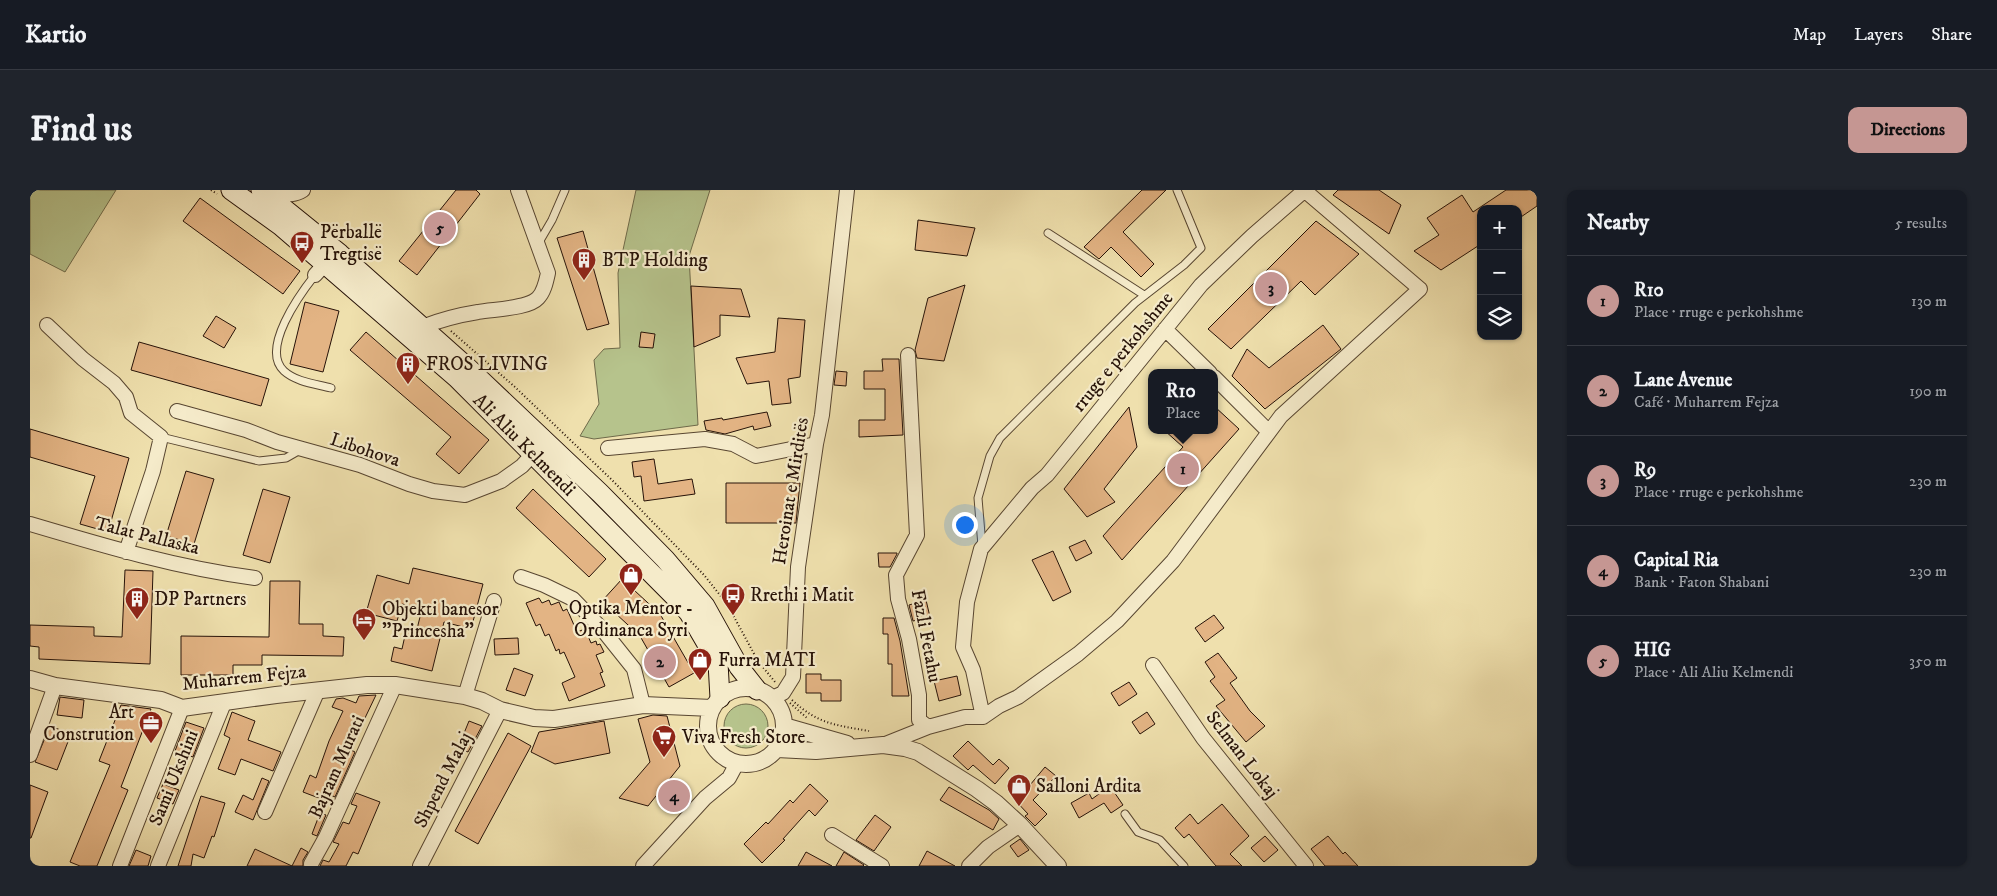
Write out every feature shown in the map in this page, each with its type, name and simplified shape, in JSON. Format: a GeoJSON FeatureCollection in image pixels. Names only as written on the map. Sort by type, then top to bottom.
{"type":"FeatureCollection","features":[{"type":"Feature","properties":{"kind":"main road","name":"Ali Aliu Kelmendi"},"geometry":{"type":"LineString","coordinates":[[232,190],[281,226],[320,270],[457,378],[677,599],[689,613],[718,663],[716,703]]}},
{"type":"Feature","properties":{"kind":"main road","name":"Ali Aliu Kelmendi"},"geometry":{"type":"LineString","coordinates":[[264,192],[340,254],[467,367],[549,444],[665,559],[705,606],[740,667],[764,694]]}},
{"type":"Feature","properties":{"kind":"street"},"geometry":{"type":"LineString","coordinates":[[264,192],[293,195],[302,190]]}},
{"type":"Feature","properties":{"kind":"street"},"geometry":{"type":"LineString","coordinates":[[422,327],[439,320],[478,312],[519,307],[538,299],[546,285],[548,274],[518,190]]}},
{"type":"Feature","properties":{"kind":"street","name":"Heroinat e Mirditës"},"geometry":{"type":"LineString","coordinates":[[764,694],[783,693],[793,677],[798,567],[822,415],[847,190]]}},
{"type":"Feature","properties":{"kind":"street"},"geometry":{"type":"LineString","coordinates":[[883,745],[928,727],[965,717],[983,717],[999,706],[1018,698],[1044,676],[1072,658],[1117,621],[1173,561],[1281,416],[1420,290],[1305,190]]}},
{"type":"Feature","properties":{"kind":"street","name":"rruge e perkohshme"},"geometry":{"type":"LineString","coordinates":[[983,717],[973,670],[963,647],[967,602],[982,549],[1032,488],[1048,474],[1201,286],[1252,236],[1305,190]]}},
{"type":"Feature","properties":{"kind":"street"},"geometry":{"type":"LineString","coordinates":[[47,325],[83,359],[114,383],[126,397],[131,413],[161,437],[153,471],[126,552]]}},
{"type":"Feature","properties":{"kind":"street"},"geometry":{"type":"LineString","coordinates":[[1165,329],[1206,369]]}},
{"type":"Feature","properties":{"kind":"street","name":"Fazli Fetahu"},"geometry":{"type":"LineString","coordinates":[[908,355],[917,535],[896,575],[898,599],[909,639],[919,695],[919,720],[928,727]]}},
{"type":"Feature","properties":{"kind":"street"},"geometry":{"type":"LineString","coordinates":[[1218,381],[1269,432]]}},
{"type":"Feature","properties":{"kind":"street","name":"Libohova"},"geometry":{"type":"LineString","coordinates":[[177,411],[360,465],[408,484],[433,491],[465,495],[501,481],[522,466],[533,454]]}},
{"type":"Feature","properties":{"kind":"street"},"geometry":{"type":"LineString","coordinates":[[608,448],[705,439],[733,444],[756,456],[816,444]]}},
{"type":"Feature","properties":{"kind":"street","name":"Talat Pallaska"},"geometry":{"type":"LineString","coordinates":[[30,524],[126,552],[209,571],[255,578]]}},
{"type":"Feature","properties":{"kind":"street"},"geometry":{"type":"LineString","coordinates":[[521,577],[544,584],[573,599],[634,669],[643,705]]}},
{"type":"Feature","properties":{"kind":"street"},"geometry":{"type":"LineString","coordinates":[[465,696],[494,601]]}},
{"type":"Feature","properties":{"kind":"street","name":"Selman Lokaj"},"geometry":{"type":"LineString","coordinates":[[1153,665],[1203,738],[1306,866]]}},
{"type":"Feature","properties":{"kind":"street","name":"Muharrem Fejza"},"geometry":{"type":"LineString","coordinates":[[30,679],[55,686],[161,700],[182,708],[366,685],[395,685],[465,696],[482,701],[500,710],[534,718],[554,719],[643,705],[716,703]]}},
{"type":"Feature","properties":{"kind":"street","name":"Bajram Murati"},"geometry":{"type":"LineString","coordinates":[[311,864],[326,837],[395,685]]}},
{"type":"Feature","properties":{"kind":"street"},"geometry":{"type":"LineString","coordinates":[[30,755],[55,686]]}},
{"type":"Feature","properties":{"kind":"street"},"geometry":{"type":"LineString","coordinates":[[740,689],[764,694],[780,709],[784,726],[783,736],[777,749],[761,762],[751,764],[737,763],[719,754],[711,742],[708,725],[716,703],[731,691],[740,689]]}},
{"type":"Feature","properties":{"kind":"street"},"geometry":{"type":"LineString","coordinates":[[265,812],[318,690]]}},
{"type":"Feature","properties":{"kind":"street","name":"Sami Ukshini"},"geometry":{"type":"LineString","coordinates":[[158,866],[224,704]]}},
{"type":"Feature","properties":{"kind":"street"},"geometry":{"type":"LineString","coordinates":[[120,866],[182,708]]}},
{"type":"Feature","properties":{"kind":"street","name":"Shpend Malaj"},"geometry":{"type":"LineString","coordinates":[[420,866],[500,710]]}},
{"type":"Feature","properties":{"kind":"street"},"geometry":{"type":"LineString","coordinates":[[784,726],[856,746]]}},
{"type":"Feature","properties":{"kind":"street"},"geometry":{"type":"LineString","coordinates":[[777,749],[816,751],[883,745],[918,752],[977,789],[1020,825],[1058,866]]}},
{"type":"Feature","properties":{"kind":"street"},"geometry":{"type":"LineString","coordinates":[[643,866],[705,798],[729,778],[737,763]]}},
{"type":"Feature","properties":{"kind":"street"},"geometry":{"type":"LineString","coordinates":[[969,866],[988,847],[1020,825]]}},
{"type":"Feature","properties":{"kind":"street"},"geometry":{"type":"LineString","coordinates":[[832,835],[882,866]]}},
{"type":"Feature","properties":{"kind":"lane"},"geometry":{"type":"LineString","coordinates":[[538,244],[566,190]]}},
{"type":"Feature","properties":{"kind":"lane","name":"rruge e perkohshme"},"geometry":{"type":"LineString","coordinates":[[982,549],[978,498],[990,456],[1000,438],[1144,295],[1184,266],[1201,248],[1177,190]]}},
{"type":"Feature","properties":{"kind":"lane"},"geometry":{"type":"LineString","coordinates":[[1048,232],[1144,295]]}},
{"type":"Feature","properties":{"kind":"lane"},"geometry":{"type":"LineString","coordinates":[[320,270],[287,319],[277,340],[276,358],[284,370],[293,378],[331,388]]}},
{"type":"Feature","properties":{"kind":"lane"},"geometry":{"type":"LineString","coordinates":[[161,437],[259,461],[286,458],[302,448]]}},
{"type":"Feature","properties":{"kind":"lane"},"geometry":{"type":"LineString","coordinates":[[1125,814],[1138,832],[1160,840],[1184,866]]}},
{"type":"Feature","properties":{"kind":"green space"},"geometry":{"type":"Polygon","coordinates":[[[30,190],[116,190],[65,272],[30,254],[30,190]]]}},
{"type":"Feature","properties":{"kind":"green space"},"geometry":{"type":"Polygon","coordinates":[[[636,190],[710,190],[689,256],[698,425],[594,439],[580,436],[599,404],[594,360],[604,349],[620,348],[618,273],[636,190]]]}},
{"type":"Feature","properties":{"kind":"green space"},"geometry":{"type":"Polygon","coordinates":[[[746,704],[758,708],[764,714],[768,726],[764,738],[758,744],[746,748],[734,744],[728,738],[724,726],[728,714],[734,708],[746,704]]]}},
{"type":"Feature","properties":{"kind":"building"},"geometry":{"type":"Polygon","coordinates":[[[456,190],[476,190],[480,194],[417,275],[399,261],[456,190]]]}},
{"type":"Feature","properties":{"kind":"building"},"geometry":{"type":"Polygon","coordinates":[[[1142,190],[1166,190],[1123,232],[1154,264],[1141,277],[1111,247],[1099,259],[1084,247],[1142,190]]]}},
{"type":"Feature","properties":{"kind":"building"},"geometry":{"type":"Polygon","coordinates":[[[1338,190],[1379,190],[1401,205],[1389,234],[1333,195],[1338,190]]]}},
{"type":"Feature","properties":{"kind":"building"},"geometry":{"type":"Polygon","coordinates":[[[1506,190],[1537,190],[1537,206],[1522,216],[1522,205],[1484,205],[1506,190]]]}},
{"type":"Feature","properties":{"kind":"building"},"geometry":{"type":"Polygon","coordinates":[[[1462,195],[1473,212],[1477,209],[1477,247],[1441,270],[1414,251],[1439,235],[1427,218],[1462,195]]]}},
{"type":"Feature","properties":{"kind":"building"},"geometry":{"type":"Polygon","coordinates":[[[200,198],[300,271],[283,294],[183,221],[200,198]]]}},
{"type":"Feature","properties":{"kind":"building"},"geometry":{"type":"Polygon","coordinates":[[[918,220],[975,228],[967,256],[915,250],[918,220]]]}},
{"type":"Feature","properties":{"kind":"building"},"geometry":{"type":"Polygon","coordinates":[[[1316,221],[1359,254],[1315,295],[1301,281],[1231,349],[1208,329],[1316,221]]]}},
{"type":"Feature","properties":{"kind":"building","name":"BTP Holding"},"geometry":{"type":"Polygon","coordinates":[[[583,231],[609,324],[587,330],[557,238],[583,231]]]}},
{"type":"Feature","properties":{"kind":"building"},"geometry":{"type":"Polygon","coordinates":[[[965,285],[944,361],[917,358],[915,350],[928,298],[965,285]]]}},
{"type":"Feature","properties":{"kind":"building"},"geometry":{"type":"Polygon","coordinates":[[[691,286],[741,289],[750,317],[720,315],[720,336],[694,347],[691,286]]]}},
{"type":"Feature","properties":{"kind":"building"},"geometry":{"type":"Polygon","coordinates":[[[305,302],[339,311],[323,372],[290,364],[305,302]]]}},
{"type":"Feature","properties":{"kind":"building"},"geometry":{"type":"Polygon","coordinates":[[[216,316],[236,328],[224,348],[203,336],[216,316]]]}},
{"type":"Feature","properties":{"kind":"building"},"geometry":{"type":"Polygon","coordinates":[[[778,318],[805,320],[800,377],[788,379],[791,403],[772,405],[769,381],[747,384],[736,358],[775,352],[778,318]]]}},
{"type":"Feature","properties":{"kind":"building"},"geometry":{"type":"Polygon","coordinates":[[[1323,325],[1341,349],[1265,409],[1232,376],[1247,349],[1269,368],[1323,325]]]}},
{"type":"Feature","properties":{"kind":"building"},"geometry":{"type":"Polygon","coordinates":[[[366,332],[489,440],[459,474],[436,454],[451,437],[350,350],[366,332]]]}},
{"type":"Feature","properties":{"kind":"building"},"geometry":{"type":"Polygon","coordinates":[[[641,332],[655,334],[653,348],[639,347],[641,332]]]}},
{"type":"Feature","properties":{"kind":"building"},"geometry":{"type":"Polygon","coordinates":[[[139,342],[269,379],[261,406],[131,370],[139,342]]]}},
{"type":"Feature","properties":{"kind":"building"},"geometry":{"type":"Polygon","coordinates":[[[882,359],[899,359],[903,435],[859,437],[859,420],[885,420],[885,389],[864,389],[864,371],[883,371],[882,359]]]}},
{"type":"Feature","properties":{"kind":"building"},"geometry":{"type":"Polygon","coordinates":[[[836,371],[847,372],[846,386],[834,385],[836,371]]]}},
{"type":"Feature","properties":{"kind":"building"},"geometry":{"type":"Polygon","coordinates":[[[1129,407],[1137,447],[1104,489],[1115,502],[1087,517],[1064,489],[1129,407]]]}},
{"type":"Feature","properties":{"kind":"building"},"geometry":{"type":"Polygon","coordinates":[[[1218,410],[1239,429],[1122,560],[1103,536],[1183,447],[1168,434],[1218,434],[1218,410]]]}},
{"type":"Feature","properties":{"kind":"building"},"geometry":{"type":"Polygon","coordinates":[[[767,412],[771,426],[754,430],[753,426],[725,434],[706,430],[704,421],[722,418],[723,420],[767,412]]]}},
{"type":"Feature","properties":{"kind":"building"},"geometry":{"type":"Polygon","coordinates":[[[30,429],[129,458],[108,532],[80,524],[95,476],[30,457],[30,429]]]}},
{"type":"Feature","properties":{"kind":"building"},"geometry":{"type":"Polygon","coordinates":[[[654,459],[658,484],[692,479],[695,494],[644,501],[641,476],[634,477],[632,462],[654,459]]]}},
{"type":"Feature","properties":{"kind":"building"},"geometry":{"type":"Polygon","coordinates":[[[186,471],[214,479],[194,544],[166,536],[186,471]]]}},
{"type":"Feature","properties":{"kind":"building"},"geometry":{"type":"Polygon","coordinates":[[[726,483],[800,483],[796,523],[726,523],[726,483]]]}},
{"type":"Feature","properties":{"kind":"building"},"geometry":{"type":"Polygon","coordinates":[[[263,489],[290,497],[270,563],[243,555],[263,489]]]}},
{"type":"Feature","properties":{"kind":"building"},"geometry":{"type":"Polygon","coordinates":[[[533,489],[606,559],[589,577],[516,508],[533,489]]]}},
{"type":"Feature","properties":{"kind":"building"},"geometry":{"type":"Polygon","coordinates":[[[1085,540],[1092,553],[1076,561],[1069,547],[1085,540]]]}},
{"type":"Feature","properties":{"kind":"building"},"geometry":{"type":"Polygon","coordinates":[[[1053,551],[1071,592],[1053,601],[1032,560],[1053,551]]]}},
{"type":"Feature","properties":{"kind":"building"},"geometry":{"type":"Polygon","coordinates":[[[878,553],[897,554],[890,567],[879,567],[878,553]]]}},
{"type":"Feature","properties":{"kind":"building"},"geometry":{"type":"Polygon","coordinates":[[[413,568],[483,584],[471,629],[444,622],[432,671],[391,661],[394,647],[402,649],[406,631],[416,633],[422,609],[402,604],[397,621],[366,613],[377,575],[409,584],[413,568]]]}},
{"type":"Feature","properties":{"kind":"building","name":"DP Partners"},"geometry":{"type":"Polygon","coordinates":[[[125,570],[153,571],[150,664],[39,659],[39,647],[30,646],[30,625],[94,627],[94,636],[122,637],[125,570]]]}},
{"type":"Feature","properties":{"kind":"building"},"geometry":{"type":"Polygon","coordinates":[[[622,579],[660,614],[694,673],[669,687],[640,636],[602,601],[622,579]]]}},
{"type":"Feature","properties":{"kind":"building"},"geometry":{"type":"Polygon","coordinates":[[[270,581],[300,581],[299,624],[323,624],[323,636],[344,637],[343,656],[262,655],[262,665],[233,665],[233,675],[181,675],[181,636],[269,637],[270,581]]]}},
{"type":"Feature","properties":{"kind":"building"},"geometry":{"type":"Polygon","coordinates":[[[539,598],[542,603],[549,600],[551,605],[559,602],[563,611],[567,609],[577,632],[585,629],[591,643],[596,641],[597,645],[600,644],[604,652],[596,655],[603,672],[600,673],[605,686],[569,701],[562,683],[575,677],[564,652],[560,654],[559,649],[556,651],[549,634],[545,636],[540,624],[536,626],[526,603],[539,598]]]}},
{"type":"Feature","properties":{"kind":"building"},"geometry":{"type":"Polygon","coordinates":[[[926,600],[930,617],[913,621],[909,605],[926,600]]]}},
{"type":"Feature","properties":{"kind":"building"},"geometry":{"type":"Polygon","coordinates":[[[1214,615],[1224,628],[1205,642],[1195,628],[1214,615]]]}},
{"type":"Feature","properties":{"kind":"building"},"geometry":{"type":"Polygon","coordinates":[[[883,618],[894,618],[900,641],[909,696],[892,696],[892,664],[888,664],[888,634],[883,634],[883,618]]]}},
{"type":"Feature","properties":{"kind":"building"},"geometry":{"type":"Polygon","coordinates":[[[518,638],[519,654],[495,655],[494,639],[518,638]]]}},
{"type":"Feature","properties":{"kind":"building"},"geometry":{"type":"Polygon","coordinates":[[[1218,653],[1237,678],[1230,683],[1250,711],[1265,726],[1246,742],[1216,706],[1225,700],[1210,681],[1215,677],[1205,662],[1218,653]]]}},
{"type":"Feature","properties":{"kind":"building"},"geometry":{"type":"Polygon","coordinates":[[[514,668],[533,675],[525,696],[506,690],[514,668]]]}},
{"type":"Feature","properties":{"kind":"building"},"geometry":{"type":"Polygon","coordinates":[[[806,674],[821,674],[821,680],[841,680],[841,701],[821,701],[821,693],[806,693],[806,674]]]}},
{"type":"Feature","properties":{"kind":"building"},"geometry":{"type":"Polygon","coordinates":[[[957,676],[961,695],[939,701],[934,681],[957,676]]]}},
{"type":"Feature","properties":{"kind":"building"},"geometry":{"type":"Polygon","coordinates":[[[1129,682],[1137,694],[1119,706],[1111,693],[1129,682]]]}},
{"type":"Feature","properties":{"kind":"building"},"geometry":{"type":"Polygon","coordinates":[[[376,695],[364,720],[361,719],[349,749],[355,752],[335,797],[326,793],[324,800],[303,792],[310,775],[316,778],[329,741],[343,711],[332,707],[336,699],[343,698],[356,703],[359,696],[376,695]]]}},
{"type":"Feature","properties":{"kind":"building"},"geometry":{"type":"Polygon","coordinates":[[[60,697],[84,700],[82,718],[57,715],[60,697]]]}},
{"type":"Feature","properties":{"kind":"building"},"geometry":{"type":"Polygon","coordinates":[[[121,705],[151,709],[121,787],[128,790],[97,866],[80,866],[70,862],[110,765],[99,761],[121,705]]]}},
{"type":"Feature","properties":{"kind":"building"},"geometry":{"type":"Polygon","coordinates":[[[232,712],[255,721],[248,740],[281,752],[273,771],[241,759],[235,775],[218,769],[230,738],[224,735],[232,712]]]}},
{"type":"Feature","properties":{"kind":"building"},"geometry":{"type":"Polygon","coordinates":[[[1147,712],[1155,724],[1140,734],[1132,722],[1147,712]]]}},
{"type":"Feature","properties":{"kind":"building"},"geometry":{"type":"Polygon","coordinates":[[[653,715],[667,716],[680,766],[648,806],[619,798],[650,762],[638,719],[653,715]]]}},
{"type":"Feature","properties":{"kind":"building"},"geometry":{"type":"Polygon","coordinates":[[[469,721],[482,726],[468,752],[458,748],[469,721]]]}},
{"type":"Feature","properties":{"kind":"building"},"geometry":{"type":"Polygon","coordinates":[[[604,721],[610,753],[555,764],[531,752],[539,732],[604,721]]]}},
{"type":"Feature","properties":{"kind":"building"},"geometry":{"type":"Polygon","coordinates":[[[186,722],[204,728],[193,757],[175,751],[186,722]]]}},
{"type":"Feature","properties":{"kind":"building"},"geometry":{"type":"Polygon","coordinates":[[[50,726],[71,734],[57,770],[35,762],[50,726]]]}},
{"type":"Feature","properties":{"kind":"building"},"geometry":{"type":"Polygon","coordinates":[[[508,733],[531,746],[478,844],[455,831],[508,733]]]}},
{"type":"Feature","properties":{"kind":"building"},"geometry":{"type":"Polygon","coordinates":[[[968,741],[993,765],[999,759],[1009,768],[995,784],[973,765],[968,770],[953,756],[968,741]]]}},
{"type":"Feature","properties":{"kind":"building"},"geometry":{"type":"Polygon","coordinates":[[[1045,767],[1056,776],[1033,800],[1047,814],[1035,826],[1025,816],[1028,814],[1013,798],[1028,783],[1030,785],[1045,767]]]}},
{"type":"Feature","properties":{"kind":"building"},"geometry":{"type":"Polygon","coordinates":[[[262,778],[269,781],[253,820],[235,812],[243,795],[253,800],[262,778]]]}},
{"type":"Feature","properties":{"kind":"building"},"geometry":{"type":"Polygon","coordinates":[[[163,784],[179,790],[173,804],[157,798],[163,784]]]}},
{"type":"Feature","properties":{"kind":"building"},"geometry":{"type":"Polygon","coordinates":[[[810,784],[828,801],[815,816],[809,810],[783,839],[785,840],[762,863],[744,844],[766,822],[768,824],[790,800],[793,803],[810,784]]]}},
{"type":"Feature","properties":{"kind":"building"},"geometry":{"type":"Polygon","coordinates":[[[30,785],[48,792],[31,838],[30,838],[30,785]]]}},
{"type":"Feature","properties":{"kind":"building"},"geometry":{"type":"Polygon","coordinates":[[[1110,786],[1123,805],[1111,813],[1104,803],[1079,818],[1071,803],[1089,793],[1092,799],[1110,786]]]}},
{"type":"Feature","properties":{"kind":"building"},"geometry":{"type":"Polygon","coordinates":[[[949,787],[989,810],[999,819],[993,830],[940,800],[949,787]]]}},
{"type":"Feature","properties":{"kind":"building"},"geometry":{"type":"Polygon","coordinates":[[[356,793],[380,802],[358,854],[353,852],[346,866],[320,866],[323,860],[329,862],[339,844],[333,842],[343,822],[349,824],[357,806],[351,804],[356,793]]]}},
{"type":"Feature","properties":{"kind":"building"},"geometry":{"type":"Polygon","coordinates":[[[201,796],[225,803],[214,837],[212,836],[204,858],[193,854],[191,866],[178,866],[201,796]]]}},
{"type":"Feature","properties":{"kind":"building"},"geometry":{"type":"Polygon","coordinates":[[[1222,804],[1249,836],[1230,854],[1242,866],[1216,866],[1189,834],[1184,838],[1175,828],[1190,814],[1198,824],[1222,804]]]}},
{"type":"Feature","properties":{"kind":"building"},"geometry":{"type":"Polygon","coordinates":[[[320,813],[326,815],[317,836],[312,834],[320,813]]]}},
{"type":"Feature","properties":{"kind":"building"},"geometry":{"type":"Polygon","coordinates":[[[875,815],[891,827],[874,851],[856,840],[875,815]]]}},
{"type":"Feature","properties":{"kind":"building"},"geometry":{"type":"Polygon","coordinates":[[[1265,836],[1278,850],[1264,862],[1251,848],[1265,836]]]}},
{"type":"Feature","properties":{"kind":"building"},"geometry":{"type":"Polygon","coordinates":[[[1328,836],[1343,854],[1345,852],[1358,866],[1325,866],[1311,849],[1328,836]]]}},
{"type":"Feature","properties":{"kind":"building"},"geometry":{"type":"Polygon","coordinates":[[[1020,839],[1029,850],[1018,857],[1010,846],[1020,839]]]}},
{"type":"Feature","properties":{"kind":"building"},"geometry":{"type":"Polygon","coordinates":[[[301,848],[308,852],[303,860],[303,866],[292,866],[301,848]]]}},
{"type":"Feature","properties":{"kind":"building"},"geometry":{"type":"Polygon","coordinates":[[[255,849],[292,866],[247,866],[255,849]]]}},
{"type":"Feature","properties":{"kind":"building"},"geometry":{"type":"Polygon","coordinates":[[[136,850],[151,856],[148,866],[129,866],[136,850]]]}},
{"type":"Feature","properties":{"kind":"building"},"geometry":{"type":"Polygon","coordinates":[[[927,851],[955,866],[919,866],[927,851]]]}},
{"type":"Feature","properties":{"kind":"building"},"geometry":{"type":"Polygon","coordinates":[[[806,852],[832,866],[798,866],[806,852]]]}},
{"type":"Feature","properties":{"kind":"building"},"geometry":{"type":"Polygon","coordinates":[[[844,852],[864,865],[836,866],[844,852]]]}},
{"type":"Feature","properties":{"kind":"place","name":"HIG"},"geometry":{"type":"Point","coordinates":[440,228]}},
{"type":"Feature","properties":{"kind":"place","name":"Përballë Tregtisë"},"geometry":{"type":"Point","coordinates":[302,264]}},
{"type":"Feature","properties":{"kind":"place","name":"BTP Holding"},"geometry":{"type":"Point","coordinates":[584,281]}},
{"type":"Feature","properties":{"kind":"place","name":"R9"},"geometry":{"type":"Point","coordinates":[1271,288]}},
{"type":"Feature","properties":{"kind":"place","name":"FROS LIVING"},"geometry":{"type":"Point","coordinates":[408,385]}},
{"type":"Feature","properties":{"kind":"place","name":"R10"},"geometry":{"type":"Point","coordinates":[1183,469]}},
{"type":"Feature","properties":{"kind":"place","name":"Optika Mentor - Ordinanca Syri"},"geometry":{"type":"Point","coordinates":[631,596]}},
{"type":"Feature","properties":{"kind":"place","name":"Rrethi i Matit"},"geometry":{"type":"Point","coordinates":[733,616]}},
{"type":"Feature","properties":{"kind":"place","name":"DP Partners"},"geometry":{"type":"Point","coordinates":[137,620]}},
{"type":"Feature","properties":{"kind":"place","name":"Objekti banesor \"Princesha\""},"geometry":{"type":"Point","coordinates":[364,641]}},
{"type":"Feature","properties":{"kind":"place","name":"Lane Avenue"},"geometry":{"type":"Point","coordinates":[660,662]}},
{"type":"Feature","properties":{"kind":"place","name":"Furra MATI"},"geometry":{"type":"Point","coordinates":[700,681]}},
{"type":"Feature","properties":{"kind":"place","name":"Art Constrution"},"geometry":{"type":"Point","coordinates":[151,744]}},
{"type":"Feature","properties":{"kind":"place","name":"Viva Fresh Store"},"geometry":{"type":"Point","coordinates":[664,758]}},
{"type":"Feature","properties":{"kind":"place","name":"Capital Ria"},"geometry":{"type":"Point","coordinates":[674,796]}},
{"type":"Feature","properties":{"kind":"place","name":"Salloni Ardita"},"geometry":{"type":"Point","coordinates":[1019,807]}}]}
